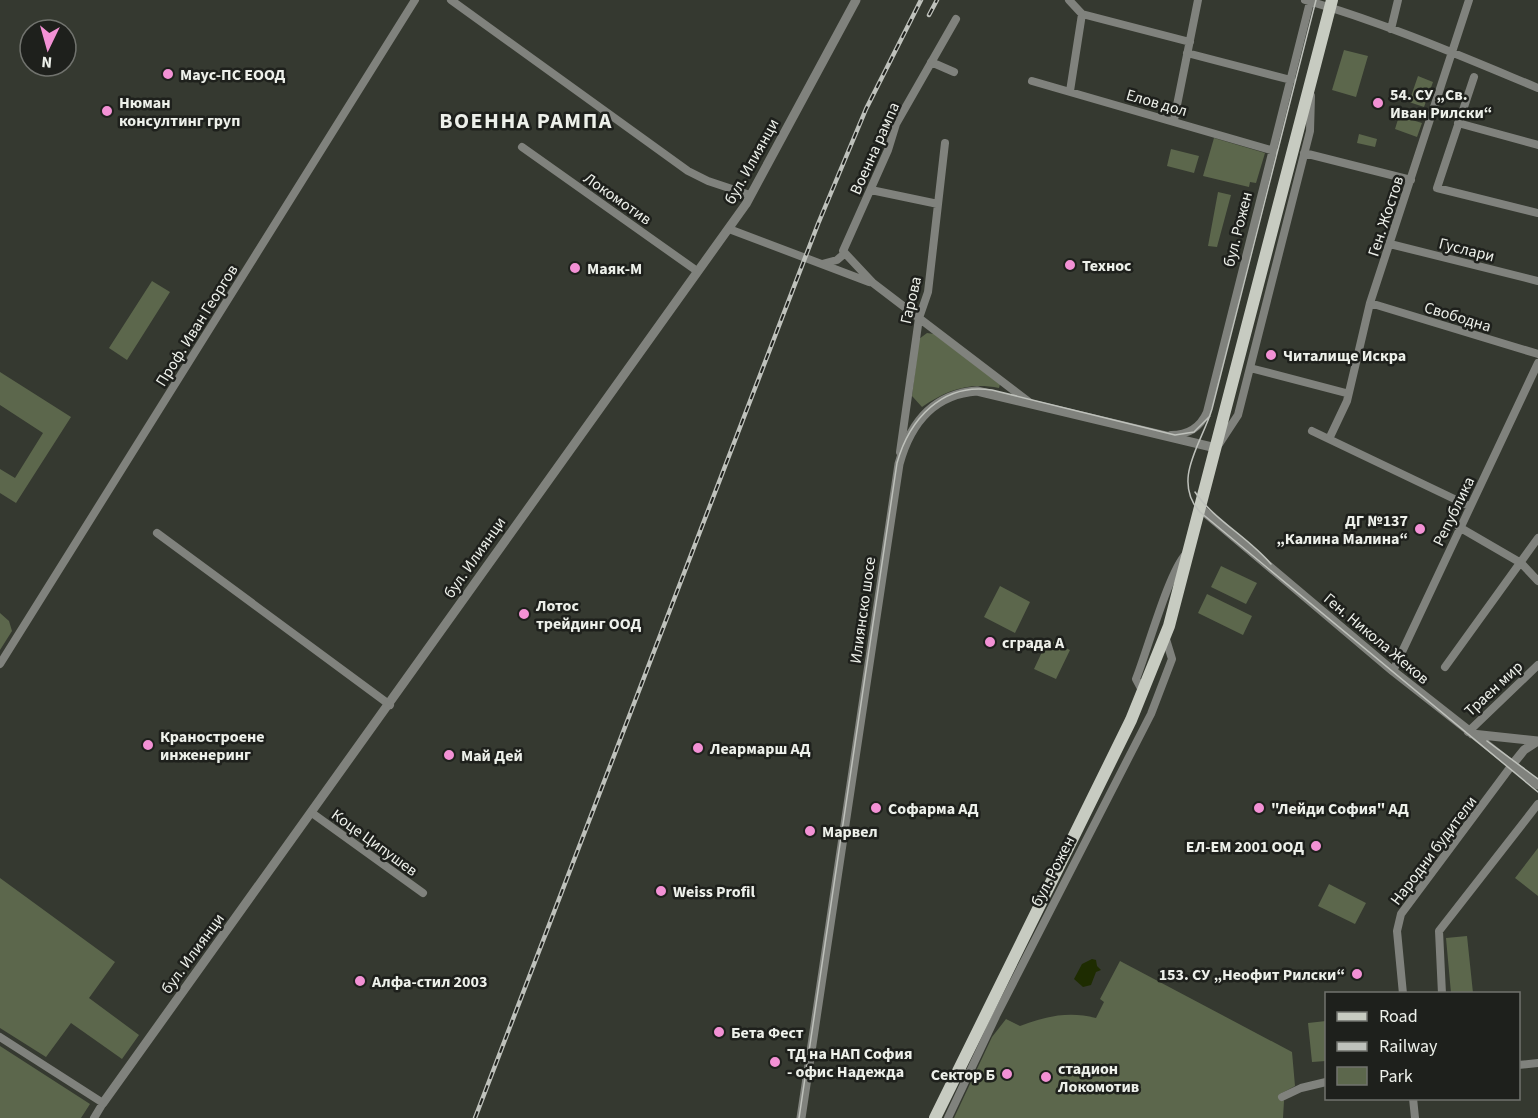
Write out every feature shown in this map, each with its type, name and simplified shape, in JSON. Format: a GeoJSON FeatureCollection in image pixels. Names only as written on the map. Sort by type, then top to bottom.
{"type":"FeatureCollection","features":[{"type":"Feature","properties":{"kind":"main road","name":"бул. Рожен"},"geometry":{"type":"LineString","coordinates":[[935,1118],[1144,692],[1165,636],[1201,509],[1312,79],[1329,2]]}},
{"type":"Feature","properties":{"kind":"street","name":"Проф. Иван Георгов"},"geometry":{"type":"LineString","coordinates":[[0,664],[415,0]]}},
{"type":"Feature","properties":{"kind":"street"},"geometry":{"type":"LineString","coordinates":[[451,0],[688,171],[708,181],[750,195]]}},
{"type":"Feature","properties":{"kind":"street","name":"бул. Илиянци"},"geometry":{"type":"LineString","coordinates":[[94,1118],[390,705],[513,527],[729,229],[750,195],[856,0]]}},
{"type":"Feature","properties":{"kind":"street"},"geometry":{"type":"LineString","coordinates":[[1174,120],[1198,0]]}},
{"type":"Feature","properties":{"kind":"street"},"geometry":{"type":"LineString","coordinates":[[1391,29],[1398,0]]}},
{"type":"Feature","properties":{"kind":"street","name":"Ген. Жостов"},"geometry":{"type":"LineString","coordinates":[[1329,440],[1347,401],[1346,393],[1370,303],[1469,0]]}},
{"type":"Feature","properties":{"kind":"street"},"geometry":{"type":"LineString","coordinates":[[1070,92],[1082,14],[1075,1]]}},
{"type":"Feature","properties":{"kind":"street"},"geometry":{"type":"LineString","coordinates":[[1308,1],[1329,2],[1538,88]]}},
{"type":"Feature","properties":{"kind":"street","name":"бул. Рожен"},"geometry":{"type":"LineString","coordinates":[[1163,435],[1192,431],[1201,424],[1207,412],[1274,151],[1308,1]]}},
{"type":"Feature","properties":{"kind":"street"},"geometry":{"type":"LineString","coordinates":[[1082,14],[1190,42]]}},
{"type":"Feature","properties":{"kind":"street","name":"Военна рампа"},"geometry":{"type":"LineString","coordinates":[[844,250],[871,190],[896,124],[956,19]]}},
{"type":"Feature","properties":{"kind":"street"},"geometry":{"type":"LineString","coordinates":[[1187,53],[1291,80]]}},
{"type":"Feature","properties":{"kind":"street"},"geometry":{"type":"LineString","coordinates":[[931,62],[954,72]]}},
{"type":"Feature","properties":{"kind":"street"},"geometry":{"type":"LineString","coordinates":[[1474,77],[1437,188],[1538,213]]}},
{"type":"Feature","properties":{"kind":"street","name":"бул. Рожен"},"geometry":{"type":"LineString","coordinates":[[1216,448],[1235,422],[1250,368],[1310,131],[1312,79]]}},
{"type":"Feature","properties":{"kind":"street","name":"Елов дол"},"geometry":{"type":"LineString","coordinates":[[1032,81],[1174,120],[1274,151]]}},
{"type":"Feature","properties":{"kind":"street"},"geometry":{"type":"LineString","coordinates":[[1458,123],[1538,145]]}},
{"type":"Feature","properties":{"kind":"street","name":"Гарова"},"geometry":{"type":"LineString","coordinates":[[899,464],[919,318],[928,292],[945,142]]}},
{"type":"Feature","properties":{"kind":"street","name":"Локомотив"},"geometry":{"type":"LineString","coordinates":[[522,147],[697,271]]}},
{"type":"Feature","properties":{"kind":"street"},"geometry":{"type":"LineString","coordinates":[[1304,153],[1411,180]]}},
{"type":"Feature","properties":{"kind":"street"},"geometry":{"type":"LineString","coordinates":[[871,190],[938,204]]}},
{"type":"Feature","properties":{"kind":"street"},"geometry":{"type":"LineString","coordinates":[[729,229],[873,283]]}},
{"type":"Feature","properties":{"kind":"street","name":"Гуслари"},"geometry":{"type":"LineString","coordinates":[[1390,244],[1538,281]]}},
{"type":"Feature","properties":{"kind":"street"},"geometry":{"type":"LineString","coordinates":[[821,264],[837,260],[844,250],[873,283],[1029,402]]}},
{"type":"Feature","properties":{"kind":"street","name":"Свободна"},"geometry":{"type":"LineString","coordinates":[[1370,303],[1538,354]]}},
{"type":"Feature","properties":{"kind":"street","name":"Република"},"geometry":{"type":"LineString","coordinates":[[1393,671],[1538,363]]}},
{"type":"Feature","properties":{"kind":"street"},"geometry":{"type":"LineString","coordinates":[[1250,368],[1346,393]]}},
{"type":"Feature","properties":{"kind":"street","name":"Илиянско шосе"},"geometry":{"type":"LineString","coordinates":[[801,1118],[899,464],[913,428],[930,408],[945,399],[977,391],[1216,448]]}},
{"type":"Feature","properties":{"kind":"street"},"geometry":{"type":"LineString","coordinates":[[1312,431],[1469,506]]}},
{"type":"Feature","properties":{"kind":"street","name":"Ген. Никола Жеков"},"geometry":{"type":"LineString","coordinates":[[1201,509],[1393,671],[1538,785]]}},
{"type":"Feature","properties":{"kind":"street"},"geometry":{"type":"LineString","coordinates":[[1460,526],[1521,563],[1538,581]]}},
{"type":"Feature","properties":{"kind":"street"},"geometry":{"type":"LineString","coordinates":[[157,533],[390,705]]}},
{"type":"Feature","properties":{"kind":"street"},"geometry":{"type":"LineString","coordinates":[[1444,667],[1538,538]]}},
{"type":"Feature","properties":{"kind":"street","name":"бул. Рожен"},"geometry":{"type":"LineString","coordinates":[[1144,692],[1136,679],[1180,560],[1190,551]]}},
{"type":"Feature","properties":{"kind":"street","name":"бул. Рожен"},"geometry":{"type":"LineString","coordinates":[[948,1118],[996,1016],[1151,714],[1172,659],[1165,636]]}},
{"type":"Feature","properties":{"kind":"street","name":"Траен мир"},"geometry":{"type":"LineString","coordinates":[[1469,733],[1538,665]]}},
{"type":"Feature","properties":{"kind":"street"},"geometry":{"type":"LineString","coordinates":[[1469,733],[1538,741]]}},
{"type":"Feature","properties":{"kind":"street"},"geometry":{"type":"LineString","coordinates":[[1512,765],[1524,750],[1538,741]]}},
{"type":"Feature","properties":{"kind":"street","name":"Народни будители"},"geometry":{"type":"LineString","coordinates":[[1402,992],[1396,931],[1401,914],[1512,765]]}},
{"type":"Feature","properties":{"kind":"street"},"geometry":{"type":"LineString","coordinates":[[1443,992],[1438,937],[1442,925],[1538,804]]}},
{"type":"Feature","properties":{"kind":"street","name":"Коце Ципушев"},"geometry":{"type":"LineString","coordinates":[[312,813],[423,893]]}},
{"type":"Feature","properties":{"kind":"street"},"geometry":{"type":"LineString","coordinates":[[0,1036],[103,1103]]}},
{"type":"Feature","properties":{"kind":"street"},"geometry":{"type":"LineString","coordinates":[[1520,1065],[1538,1063]]}},
{"type":"Feature","properties":{"kind":"street"},"geometry":{"type":"LineString","coordinates":[[1282,1097],[1301,1088],[1325,1082]]}},
{"type":"Feature","properties":{"kind":"street"},"geometry":{"type":"LineString","coordinates":[[1413,1100],[1415,1118]]}},
{"type":"Feature","properties":{"kind":"green space"},"geometry":{"type":"Polygon","coordinates":[[[1344,50],[1368,56],[1356,97],[1332,90],[1344,50]]]}},
{"type":"Feature","properties":{"kind":"green space"},"geometry":{"type":"Polygon","coordinates":[[[1418,76],[1433,82],[1424,107],[1409,102],[1418,76]]]}},
{"type":"Feature","properties":{"kind":"green space"},"geometry":{"type":"Polygon","coordinates":[[[1399,116],[1422,123],[1417,137],[1395,129],[1399,116]]]}},
{"type":"Feature","properties":{"kind":"green space"},"geometry":{"type":"Polygon","coordinates":[[[1359,134],[1377,139],[1375,147],[1357,143],[1359,134]]]}},
{"type":"Feature","properties":{"kind":"green space"},"geometry":{"type":"Polygon","coordinates":[[[1214,138],[1265,153],[1256,183],[1250,182],[1249,187],[1203,176],[1214,138]]]}},
{"type":"Feature","properties":{"kind":"green space"},"geometry":{"type":"Polygon","coordinates":[[[1171,149],[1199,156],[1194,173],[1167,166],[1171,149]]]}},
{"type":"Feature","properties":{"kind":"green space"},"geometry":{"type":"Polygon","coordinates":[[[1218,192],[1231,195],[1217,247],[1208,246],[1218,192]]]}},
{"type":"Feature","properties":{"kind":"green space"},"geometry":{"type":"Polygon","coordinates":[[[152,281],[170,292],[127,360],[109,348],[152,281]]]}},
{"type":"Feature","properties":{"kind":"green space"},"geometry":{"type":"Polygon","coordinates":[[[927,333],[934,334],[1000,384],[999,388],[977,386],[958,389],[922,407],[912,396],[919,339],[927,333]]]}},
{"type":"Feature","properties":{"kind":"green space"},"geometry":{"type":"Polygon","coordinates":[[[0,372],[71,417],[16,503],[0,493],[0,469],[15,478],[43,433],[0,405],[0,372]]]}},
{"type":"Feature","properties":{"kind":"green space"},"geometry":{"type":"Polygon","coordinates":[[[1221,566],[1257,583],[1246,604],[1211,587],[1221,566]]]}},
{"type":"Feature","properties":{"kind":"green space"},"geometry":{"type":"Polygon","coordinates":[[[1000,586],[1030,602],[1015,633],[984,617],[1000,586]]]}},
{"type":"Feature","properties":{"kind":"green space"},"geometry":{"type":"Polygon","coordinates":[[[1207,594],[1252,616],[1243,635],[1198,613],[1207,594]]]}},
{"type":"Feature","properties":{"kind":"green space"},"geometry":{"type":"Polygon","coordinates":[[[0,613],[9,621],[12,631],[0,650],[0,613]]]}},
{"type":"Feature","properties":{"kind":"green space"},"geometry":{"type":"Polygon","coordinates":[[[1048,639],[1070,650],[1056,679],[1034,669],[1048,639]]]}},
{"type":"Feature","properties":{"kind":"green space"},"geometry":{"type":"Polygon","coordinates":[[[1538,848],[1538,896],[1515,878],[1538,848]]]}},
{"type":"Feature","properties":{"kind":"green space"},"geometry":{"type":"Polygon","coordinates":[[[0,878],[115,962],[89,998],[139,1035],[122,1059],[71,1023],[46,1057],[0,1028],[0,878]]]}},
{"type":"Feature","properties":{"kind":"green space"},"geometry":{"type":"Polygon","coordinates":[[[1329,884],[1366,903],[1355,924],[1318,906],[1329,884]]]}},
{"type":"Feature","properties":{"kind":"green space"},"geometry":{"type":"Polygon","coordinates":[[[1467,936],[1473,992],[1451,992],[1446,938],[1467,936]]]}},
{"type":"Feature","properties":{"kind":"green space"},"geometry":{"type":"Polygon","coordinates":[[[1120,961],[1292,1052],[1295,1086],[1280,1094],[1284,1101],[1283,1118],[954,1118],[992,1037],[1006,1019],[1020,1026],[1058,1016],[1076,1015],[1096,1018],[1104,1002],[1100,999],[1120,961]]]}},
{"type":"Feature","properties":{"kind":"green space"},"geometry":{"type":"Polygon","coordinates":[[[1325,1021],[1325,1061],[1312,1062],[1308,1023],[1325,1021]]]}},
{"type":"Feature","properties":{"kind":"green space"},"geometry":{"type":"Polygon","coordinates":[[[0,1046],[90,1104],[81,1118],[0,1118],[0,1046]]]}},
{"type":"Feature","properties":{"kind":"shaded area"},"geometry":{"type":"Polygon","coordinates":[[[1092,959],[1096,960],[1101,970],[1096,972],[1091,985],[1083,987],[1074,979],[1082,964],[1092,959]]]}},
{"type":"Feature","properties":{"kind":"tram line"},"geometry":{"type":"LineString","coordinates":[[1316,0],[1212,409],[1191,461],[1188,487],[1192,500],[1200,512],[1538,792]]}},
{"type":"Feature","properties":{"kind":"tram line"},"geometry":{"type":"LineString","coordinates":[[799,1118],[897,463],[910,432],[930,407],[943,398],[974,389],[992,390],[1175,435],[1194,432],[1210,416]]}},
{"type":"Feature","properties":{"kind":"tram line"},"geometry":{"type":"LineString","coordinates":[[1195,492],[1211,511],[1271,564]]}},
{"type":"Feature","properties":{"kind":"tram line"},"geometry":{"type":"LineString","coordinates":[[1487,741],[1538,779]]}},
{"type":"Feature","properties":{"kind":"railway"},"geometry":{"type":"LineString","coordinates":[[475,1118],[818,224],[866,109],[921,0]]}},
{"type":"Feature","properties":{"kind":"railway"},"geometry":{"type":"LineString","coordinates":[[929,15],[937,0]]}},
{"type":"Feature","properties":{"kind":"place","name":"Маус-ПС ЕООД"},"geometry":{"type":"Point","coordinates":[168,74]}},
{"type":"Feature","properties":{"kind":"place","name":"54. СУ „Св. Иван Рилски“"},"geometry":{"type":"Point","coordinates":[1378,103]}},
{"type":"Feature","properties":{"kind":"place","name":"Нюман консултинг груп"},"geometry":{"type":"Point","coordinates":[107,111]}},
{"type":"Feature","properties":{"kind":"place","name":"Технос"},"geometry":{"type":"Point","coordinates":[1070,265]}},
{"type":"Feature","properties":{"kind":"place","name":"Маяк-М"},"geometry":{"type":"Point","coordinates":[575,268]}},
{"type":"Feature","properties":{"kind":"place","name":"Читалище Искра"},"geometry":{"type":"Point","coordinates":[1271,355]}},
{"type":"Feature","properties":{"kind":"place","name":"ДГ №137 „Калина Малина“"},"geometry":{"type":"Point","coordinates":[1420,529]}},
{"type":"Feature","properties":{"kind":"place","name":"Лотос трейдинг ООД"},"geometry":{"type":"Point","coordinates":[524,614]}},
{"type":"Feature","properties":{"kind":"place","name":"сграда А"},"geometry":{"type":"Point","coordinates":[990,642]}},
{"type":"Feature","properties":{"kind":"place","name":"Краностроене инженеринг"},"geometry":{"type":"Point","coordinates":[148,745]}},
{"type":"Feature","properties":{"kind":"place","name":"Леармарш АД"},"geometry":{"type":"Point","coordinates":[698,748]}},
{"type":"Feature","properties":{"kind":"place","name":"Май Дей"},"geometry":{"type":"Point","coordinates":[449,755]}},
{"type":"Feature","properties":{"kind":"place","name":"Софарма АД"},"geometry":{"type":"Point","coordinates":[876,808]}},
{"type":"Feature","properties":{"kind":"place","name":"\"Лейди София\" АД"},"geometry":{"type":"Point","coordinates":[1259,808]}},
{"type":"Feature","properties":{"kind":"place","name":"Марвел"},"geometry":{"type":"Point","coordinates":[810,831]}},
{"type":"Feature","properties":{"kind":"place","name":"ЕЛ-ЕМ 2001 ООД"},"geometry":{"type":"Point","coordinates":[1316,846]}},
{"type":"Feature","properties":{"kind":"place","name":"Weiss Profil"},"geometry":{"type":"Point","coordinates":[661,891]}},
{"type":"Feature","properties":{"kind":"place","name":"153. СУ „Неофит Рилски“"},"geometry":{"type":"Point","coordinates":[1357,974]}},
{"type":"Feature","properties":{"kind":"place","name":"Алфа-стил 2003"},"geometry":{"type":"Point","coordinates":[360,981]}},
{"type":"Feature","properties":{"kind":"place","name":"Бета Фест"},"geometry":{"type":"Point","coordinates":[719,1032]}},
{"type":"Feature","properties":{"kind":"place","name":"ТД на НАП София - офис Надежда"},"geometry":{"type":"Point","coordinates":[775,1062]}},
{"type":"Feature","properties":{"kind":"place","name":"Сектор Б"},"geometry":{"type":"Point","coordinates":[1007,1074]}},
{"type":"Feature","properties":{"kind":"place","name":"стадион Локомотив"},"geometry":{"type":"Point","coordinates":[1046,1077]}},
{"type":"Feature","properties":{"kind":"district","name":"ВОЕННА РАМПА"},"geometry":{"type":"Point","coordinates":[526,120]}}]}
